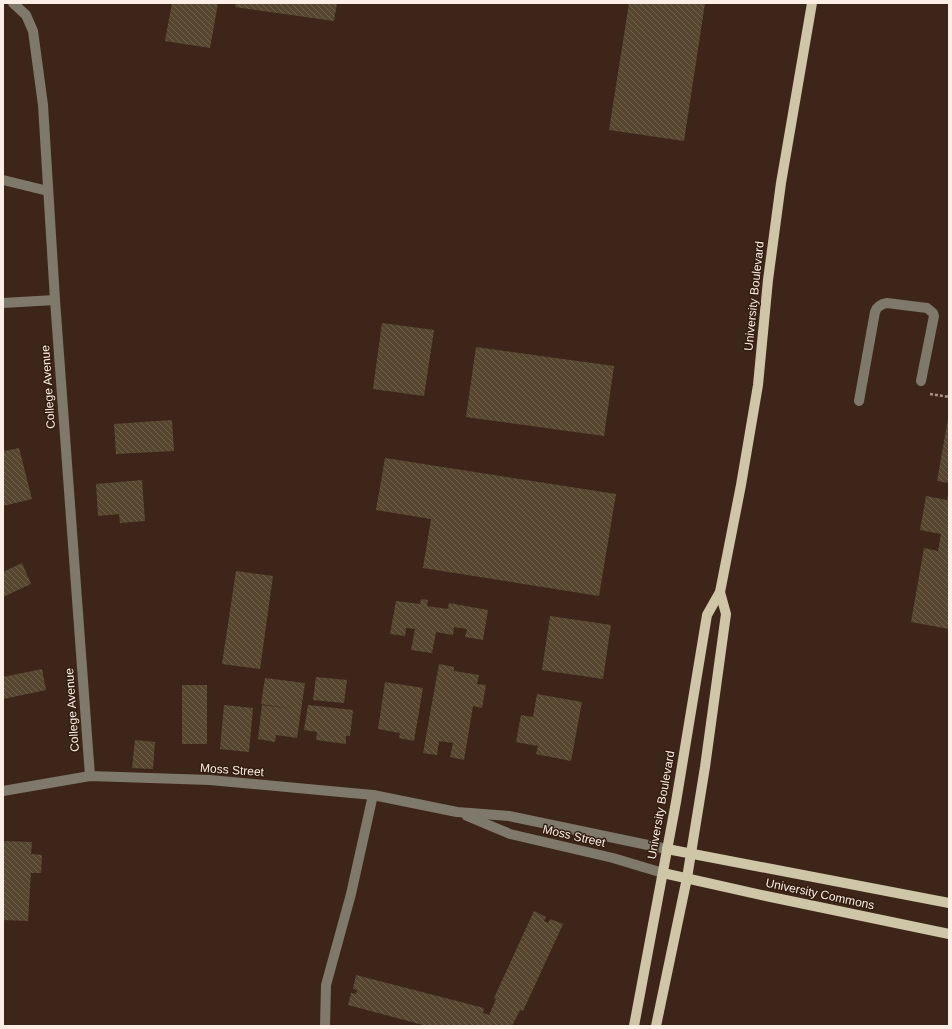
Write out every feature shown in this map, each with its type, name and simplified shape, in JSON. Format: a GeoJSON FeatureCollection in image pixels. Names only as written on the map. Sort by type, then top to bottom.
{"type":"FeatureCollection","features":[{"type":"Feature","properties":{"kind":"main road","name":"University Boulevard"},"geometry":{"type":"LineString","coordinates":[[634,1026],[663,873],[707,615],[720,592],[741,485],[758,385],[768,280],[781,183],[812,3]]}},
{"type":"Feature","properties":{"kind":"main road","name":"University Boulevard"},"geometry":{"type":"LineString","coordinates":[[656,1026],[687,878],[705,767],[726,614],[720,592]]}},
{"type":"Feature","properties":{"kind":"main road","name":"Moss Street"},"geometry":{"type":"LineString","coordinates":[[667,849],[690,854]]}},
{"type":"Feature","properties":{"kind":"main road","name":"University Commons"},"geometry":{"type":"LineString","coordinates":[[690,854],[949,903]]}},
{"type":"Feature","properties":{"kind":"main road","name":"Moss Street"},"geometry":{"type":"LineString","coordinates":[[663,873],[687,878]]}},
{"type":"Feature","properties":{"kind":"main road","name":"University Commons"},"geometry":{"type":"LineString","coordinates":[[687,878],[949,934]]}},
{"type":"Feature","properties":{"kind":"street","name":"College Avenue"},"geometry":{"type":"LineString","coordinates":[[13,3],[26,15],[33,31],[43,105],[55,300],[90,776]]}},
{"type":"Feature","properties":{"kind":"street"},"geometry":{"type":"LineString","coordinates":[[3,180],[48,192]]}},
{"type":"Feature","properties":{"kind":"street"},"geometry":{"type":"LineString","coordinates":[[3,303],[55,300]]}},
{"type":"Feature","properties":{"kind":"street"},"geometry":{"type":"LineString","coordinates":[[859,401],[875,312],[877,307],[883,303],[927,308],[933,313],[934,316],[921,381]]}},
{"type":"Feature","properties":{"kind":"street","name":"Moss Street"},"geometry":{"type":"LineString","coordinates":[[3,791],[90,776],[210,780],[373,795],[457,812],[509,816],[667,849]]}},
{"type":"Feature","properties":{"kind":"street"},"geometry":{"type":"LineString","coordinates":[[325,1026],[326,985],[351,894],[373,795]]}},
{"type":"Feature","properties":{"kind":"street","name":"Moss Street"},"geometry":{"type":"LineString","coordinates":[[457,812],[510,834],[613,858],[663,873]]}},
{"type":"Feature","properties":{"kind":"building"},"geometry":{"type":"Polygon","coordinates":[[[172,3],[218,3],[210,48],[165,41],[172,3]]]}},
{"type":"Feature","properties":{"kind":"building"},"geometry":{"type":"Polygon","coordinates":[[[236,3],[337,3],[334,21],[235,7],[236,3]]]}},
{"type":"Feature","properties":{"kind":"building"},"geometry":{"type":"Polygon","coordinates":[[[629,3],[705,3],[684,141],[609,130],[629,3]]]}},
{"type":"Feature","properties":{"kind":"building"},"geometry":{"type":"Polygon","coordinates":[[[382,323],[434,330],[424,396],[373,389],[382,323]]]}},
{"type":"Feature","properties":{"kind":"building"},"geometry":{"type":"Polygon","coordinates":[[[476,347],[614,366],[604,436],[466,417],[476,347]]]}},
{"type":"Feature","properties":{"kind":"building"},"geometry":{"type":"Polygon","coordinates":[[[949,419],[949,483],[937,481],[949,419]]]}},
{"type":"Feature","properties":{"kind":"building"},"geometry":{"type":"Polygon","coordinates":[[[172,420],[174,451],[116,454],[114,424],[172,420]]]}},
{"type":"Feature","properties":{"kind":"building"},"geometry":{"type":"Polygon","coordinates":[[[3,447],[5,451],[19,448],[32,499],[3,506],[3,447]]]}},
{"type":"Feature","properties":{"kind":"building"},"geometry":{"type":"Polygon","coordinates":[[[385,458],[616,494],[599,596],[423,568],[431,519],[376,510],[385,458]]]}},
{"type":"Feature","properties":{"kind":"building"},"geometry":{"type":"Polygon","coordinates":[[[142,480],[145,521],[120,523],[119,514],[98,516],[96,484],[142,480]]]}},
{"type":"Feature","properties":{"kind":"building"},"geometry":{"type":"Polygon","coordinates":[[[948,495],[949,629],[911,622],[924,548],[938,551],[941,534],[920,530],[926,496],[947,500],[948,495]]]}},
{"type":"Feature","properties":{"kind":"building"},"geometry":{"type":"Polygon","coordinates":[[[22,563],[31,584],[3,597],[3,572],[22,563]]]}},
{"type":"Feature","properties":{"kind":"building"},"geometry":{"type":"Polygon","coordinates":[[[236,571],[273,576],[260,669],[222,664],[236,571]]]}},
{"type":"Feature","properties":{"kind":"building"},"geometry":{"type":"Polygon","coordinates":[[[421,599],[428,600],[427,606],[448,609],[449,603],[488,610],[483,640],[465,637],[467,629],[454,627],[453,635],[436,632],[432,653],[411,650],[415,629],[406,628],[405,636],[390,634],[396,601],[420,604],[421,599]]]}},
{"type":"Feature","properties":{"kind":"building"},"geometry":{"type":"Polygon","coordinates":[[[550,616],[611,625],[603,679],[542,670],[550,616]]]}},
{"type":"Feature","properties":{"kind":"building"},"geometry":{"type":"Polygon","coordinates":[[[439,664],[454,667],[454,671],[479,675],[477,684],[486,685],[482,708],[473,706],[464,760],[450,757],[453,743],[439,741],[437,755],[423,753],[439,664]]]}},
{"type":"Feature","properties":{"kind":"building"},"geometry":{"type":"Polygon","coordinates":[[[42,669],[46,690],[3,699],[3,677],[42,669]]]}},
{"type":"Feature","properties":{"kind":"building"},"geometry":{"type":"Polygon","coordinates":[[[316,677],[347,680],[344,703],[313,700],[316,677]]]}},
{"type":"Feature","properties":{"kind":"building"},"geometry":{"type":"Polygon","coordinates":[[[265,678],[305,683],[297,738],[276,735],[275,742],[258,739],[262,705],[294,709],[261,704],[265,678]]]}},
{"type":"Feature","properties":{"kind":"building"},"geometry":{"type":"Polygon","coordinates":[[[385,682],[423,688],[414,741],[399,738],[400,733],[378,729],[385,682]]]}},
{"type":"Feature","properties":{"kind":"building"},"geometry":{"type":"Polygon","coordinates":[[[182,685],[207,685],[207,744],[182,744],[182,685]]]}},
{"type":"Feature","properties":{"kind":"building"},"geometry":{"type":"Polygon","coordinates":[[[537,694],[582,702],[571,761],[536,754],[538,746],[516,742],[521,715],[533,717],[537,694]]]}},
{"type":"Feature","properties":{"kind":"building"},"geometry":{"type":"Polygon","coordinates":[[[224,705],[253,708],[249,752],[220,749],[224,705]]]}},
{"type":"Feature","properties":{"kind":"building"},"geometry":{"type":"Polygon","coordinates":[[[308,705],[353,710],[350,736],[346,736],[346,744],[316,740],[317,732],[304,730],[308,705]]]}},
{"type":"Feature","properties":{"kind":"building"},"geometry":{"type":"Polygon","coordinates":[[[135,740],[155,742],[153,769],[132,768],[135,740]]]}},
{"type":"Feature","properties":{"kind":"building"},"geometry":{"type":"Polygon","coordinates":[[[3,841],[32,842],[31,854],[42,855],[41,873],[31,873],[28,921],[3,920],[3,841]]]}},
{"type":"Feature","properties":{"kind":"building"},"geometry":{"type":"Polygon","coordinates":[[[534,911],[546,917],[544,921],[548,923],[550,919],[563,924],[523,1011],[520,1010],[512,1026],[427,1026],[348,1005],[351,993],[356,994],[357,990],[353,989],[356,975],[484,1008],[483,1013],[489,1015],[496,999],[494,998],[534,911]]]}}]}
